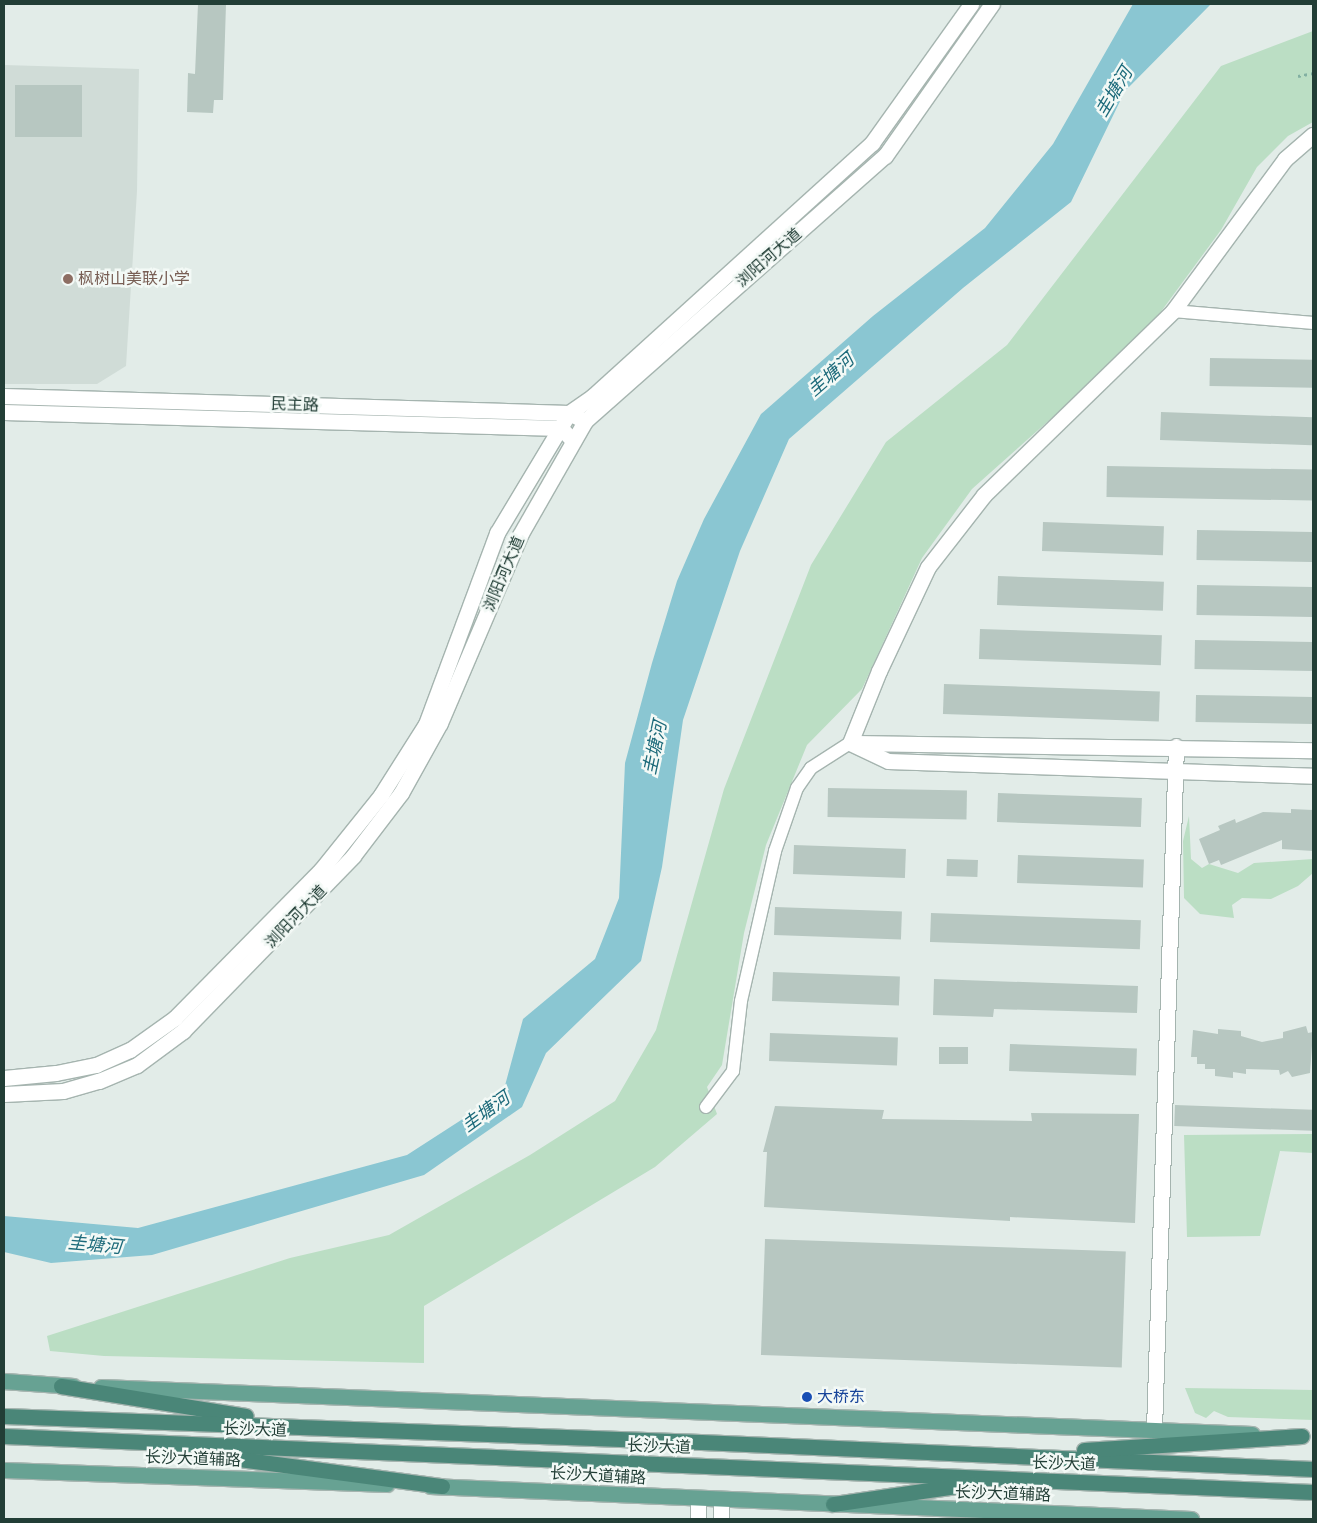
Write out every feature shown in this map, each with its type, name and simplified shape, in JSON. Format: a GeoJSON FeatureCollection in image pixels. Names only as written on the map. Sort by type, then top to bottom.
{"type":"FeatureCollection","features":[{"type":"Feature","properties":{"kind":"highway"},"geometry":{"type":"LineString","coordinates":[[61,1386],[307,1426]]}},
{"type":"Feature","properties":{"kind":"highway","name":"长沙大道"},"geometry":{"type":"LineString","coordinates":[[4,1416],[307,1426],[1313,1469]]}},
{"type":"Feature","properties":{"kind":"highway","name":"长沙大道"},"geometry":{"type":"LineString","coordinates":[[4,1436],[1313,1492]]}},
{"type":"Feature","properties":{"kind":"highway"},"geometry":{"type":"LineString","coordinates":[[1010,1456],[1308,1436]]}},
{"type":"Feature","properties":{"kind":"highway"},"geometry":{"type":"LineString","coordinates":[[39,1438],[116,1450],[227,1456],[442,1486]]}},
{"type":"Feature","properties":{"kind":"highway"},"geometry":{"type":"LineString","coordinates":[[833,1504],[1008,1479]]}},
{"type":"Feature","properties":{"kind":"main road"},"geometry":{"type":"LineString","coordinates":[[4,1381],[61,1386],[1308,1436]]}},
{"type":"Feature","properties":{"kind":"main road","name":"长沙大道辅路"},"geometry":{"type":"LineString","coordinates":[[4,1470],[442,1486],[698,1499],[1191,1519]]}},
{"type":"Feature","properties":{"kind":"street","name":"浏阳河大道"},"geometry":{"type":"LineString","coordinates":[[4,1078],[56,1073],[96,1064],[130,1050],[175,1018],[321,870],[381,795],[426,724],[498,533],[569,414],[593,396],[872,143],[971,4]]}},
{"type":"Feature","properties":{"kind":"street","name":"浏阳河大道"},"geometry":{"type":"LineString","coordinates":[[4,1094],[63,1091],[99,1081],[138,1065],[183,1031],[354,856],[401,793],[440,723],[520,535],[572,440],[585,421],[885,156],[992,4]]}},
{"type":"Feature","properties":{"kind":"street"},"geometry":{"type":"LineString","coordinates":[[850,743],[879,671],[928,567],[984,495],[1174,311],[1285,159],[1313,134]]}},
{"type":"Feature","properties":{"kind":"street"},"geometry":{"type":"LineString","coordinates":[[1174,311],[1313,323]]}},
{"type":"Feature","properties":{"kind":"street","name":"民主路"},"geometry":{"type":"LineString","coordinates":[[4,396],[569,414],[585,421]]}},
{"type":"Feature","properties":{"kind":"street","name":"民主路"},"geometry":{"type":"LineString","coordinates":[[4,412],[561,428]]}},
{"type":"Feature","properties":{"kind":"street"},"geometry":{"type":"LineString","coordinates":[[561,428],[572,440]]}},
{"type":"Feature","properties":{"kind":"street"},"geometry":{"type":"LineString","coordinates":[[850,743],[888,761],[1313,776]]}},
{"type":"Feature","properties":{"kind":"street"},"geometry":{"type":"LineString","coordinates":[[706,1107],[733,1071],[741,1001],[775,851],[797,788],[811,768],[850,743],[1176,746],[1313,750]]}},
{"type":"Feature","properties":{"kind":"street"},"geometry":{"type":"LineString","coordinates":[[1154,1430],[1176,746]]}},
{"type":"Feature","properties":{"kind":"street"},"geometry":{"type":"LineString","coordinates":[[698,1499],[698,1519]]}},
{"type":"Feature","properties":{"kind":"street"},"geometry":{"type":"LineString","coordinates":[[721,1500],[721,1519]]}},
{"type":"Feature","properties":{"kind":"path"},"geometry":{"type":"LineString","coordinates":[[1298,76],[1313,73]]}},
{"type":"Feature","properties":{"kind":"shaded area","name":"枫树山美联小学"},"geometry":{"type":"Polygon","coordinates":[[[4,65],[139,69],[137,191],[126,366],[97,384],[4,384],[4,65]]]}},
{"type":"Feature","properties":{"kind":"green space"},"geometry":{"type":"Polygon","coordinates":[[[1313,31],[1313,122],[1288,136],[1257,167],[1221,230],[1157,317],[1100,375],[972,489],[922,558],[862,689],[807,745],[766,845],[744,933],[722,1065],[707,1087],[717,1114],[655,1167],[424,1306],[424,1363],[104,1356],[50,1351],[47,1336],[290,1258],[389,1235],[530,1155],[615,1101],[656,1030],[724,789],[811,565],[886,442],[1007,345],[1221,66],[1313,31]]]}},
{"type":"Feature","properties":{"kind":"green space"},"geometry":{"type":"Polygon","coordinates":[[[1189,816],[1191,859],[1202,868],[1209,864],[1238,873],[1254,863],[1313,859],[1313,873],[1298,886],[1271,899],[1242,898],[1232,905],[1234,918],[1200,914],[1184,898],[1183,841],[1189,816]]]}},
{"type":"Feature","properties":{"kind":"green space"},"geometry":{"type":"Polygon","coordinates":[[[1313,1134],[1313,1153],[1280,1151],[1260,1236],[1187,1237],[1184,1135],[1313,1134]]]}},
{"type":"Feature","properties":{"kind":"green space"},"geometry":{"type":"Polygon","coordinates":[[[1185,1388],[1313,1390],[1313,1420],[1228,1417],[1214,1411],[1206,1418],[1195,1413],[1185,1388]]]}},
{"type":"Feature","properties":{"kind":"water","name":"圭塘河"},"geometry":{"type":"Polygon","coordinates":[[[1133,4],[1211,4],[1125,91],[1071,202],[963,288],[789,439],[740,551],[683,720],[662,867],[641,961],[546,1053],[522,1107],[424,1175],[152,1255],[51,1263],[4,1252],[4,1216],[138,1228],[407,1155],[503,1093],[523,1019],[595,959],[619,898],[625,763],[652,663],[677,581],[704,519],[761,414],[873,316],[985,228],[1053,144],[1133,4]]]}},
{"type":"Feature","properties":{"kind":"building"},"geometry":{"type":"Polygon","coordinates":[[[198,4],[226,4],[223,100],[214,100],[213,113],[187,112],[188,73],[195,74],[198,4]]]}},
{"type":"Feature","properties":{"kind":"building"},"geometry":{"type":"Polygon","coordinates":[[[15,85],[82,85],[82,137],[15,137],[15,85]]]}},
{"type":"Feature","properties":{"kind":"building"},"geometry":{"type":"Polygon","coordinates":[[[1210,358],[1313,360],[1312,388],[1210,386],[1210,358]]]}},
{"type":"Feature","properties":{"kind":"building"},"geometry":{"type":"Polygon","coordinates":[[[1161,412],[1313,417],[1312,445],[1160,440],[1161,412]]]}},
{"type":"Feature","properties":{"kind":"building"},"geometry":{"type":"Polygon","coordinates":[[[1107,466],[1313,470],[1312,501],[1106,497],[1107,466]]]}},
{"type":"Feature","properties":{"kind":"building"},"geometry":{"type":"Polygon","coordinates":[[[1043,522],[1164,526],[1163,555],[1042,551],[1043,522]]]}},
{"type":"Feature","properties":{"kind":"building"},"geometry":{"type":"Polygon","coordinates":[[[1197,530],[1313,532],[1312,562],[1196,560],[1197,530]]]}},
{"type":"Feature","properties":{"kind":"building"},"geometry":{"type":"Polygon","coordinates":[[[998,576],[1164,582],[1163,611],[997,605],[998,576]]]}},
{"type":"Feature","properties":{"kind":"building"},"geometry":{"type":"Polygon","coordinates":[[[1197,585],[1313,587],[1312,617],[1196,615],[1197,585]]]}},
{"type":"Feature","properties":{"kind":"building"},"geometry":{"type":"Polygon","coordinates":[[[980,629],[1162,635],[1161,665],[979,659],[980,629]]]}},
{"type":"Feature","properties":{"kind":"building"},"geometry":{"type":"Polygon","coordinates":[[[1195,640],[1313,642],[1312,671],[1194,669],[1195,640]]]}},
{"type":"Feature","properties":{"kind":"building"},"geometry":{"type":"Polygon","coordinates":[[[944,684],[1160,692],[1159,722],[943,714],[944,684]]]}},
{"type":"Feature","properties":{"kind":"building"},"geometry":{"type":"Polygon","coordinates":[[[1196,695],[1313,697],[1313,724],[1196,722],[1196,695]]]}},
{"type":"Feature","properties":{"kind":"building"},"geometry":{"type":"Polygon","coordinates":[[[828,788],[967,790],[966,819],[827,817],[828,788]]]}},
{"type":"Feature","properties":{"kind":"building"},"geometry":{"type":"Polygon","coordinates":[[[998,793],[1142,798],[1141,827],[997,822],[998,793]]]}},
{"type":"Feature","properties":{"kind":"building"},"geometry":{"type":"Polygon","coordinates":[[[1291,809],[1313,810],[1313,851],[1282,849],[1282,840],[1221,865],[1219,860],[1209,864],[1199,839],[1220,830],[1218,826],[1235,819],[1236,823],[1263,812],[1291,813],[1291,809]]]}},
{"type":"Feature","properties":{"kind":"building"},"geometry":{"type":"Polygon","coordinates":[[[794,845],[906,849],[905,878],[793,874],[794,845]]]}},
{"type":"Feature","properties":{"kind":"building"},"geometry":{"type":"Polygon","coordinates":[[[1018,855],[1144,859],[1143,887],[1017,883],[1018,855]]]}},
{"type":"Feature","properties":{"kind":"building"},"geometry":{"type":"Polygon","coordinates":[[[947,859],[978,860],[977,877],[946,876],[947,859]]]}},
{"type":"Feature","properties":{"kind":"building"},"geometry":{"type":"Polygon","coordinates":[[[775,907],[902,911],[901,939],[774,935],[775,907]]]}},
{"type":"Feature","properties":{"kind":"building"},"geometry":{"type":"Polygon","coordinates":[[[931,913],[1141,920],[1140,949],[930,942],[931,913]]]}},
{"type":"Feature","properties":{"kind":"building"},"geometry":{"type":"Polygon","coordinates":[[[773,972],[900,976],[899,1005],[772,1001],[773,972]]]}},
{"type":"Feature","properties":{"kind":"building"},"geometry":{"type":"Polygon","coordinates":[[[934,979],[1138,986],[1137,1013],[994,1009],[993,1017],[933,1015],[934,979]]]}},
{"type":"Feature","properties":{"kind":"building"},"geometry":{"type":"Polygon","coordinates":[[[1306,1026],[1308,1033],[1313,1032],[1310,1073],[1292,1077],[1288,1071],[1280,1075],[1279,1070],[1246,1069],[1246,1074],[1233,1072],[1233,1078],[1215,1076],[1215,1069],[1205,1069],[1205,1064],[1197,1064],[1197,1057],[1191,1057],[1193,1030],[1218,1034],[1218,1029],[1241,1031],[1241,1036],[1262,1042],[1283,1038],[1283,1032],[1306,1026]]]}},
{"type":"Feature","properties":{"kind":"building"},"geometry":{"type":"Polygon","coordinates":[[[770,1033],[898,1037],[897,1065],[769,1061],[770,1033]]]}},
{"type":"Feature","properties":{"kind":"building"},"geometry":{"type":"Polygon","coordinates":[[[1010,1044],[1137,1048],[1136,1075],[1009,1071],[1010,1044]]]}},
{"type":"Feature","properties":{"kind":"building"},"geometry":{"type":"Polygon","coordinates":[[[939,1047],[968,1047],[968,1064],[939,1064],[939,1047]]]}},
{"type":"Feature","properties":{"kind":"building"},"geometry":{"type":"Polygon","coordinates":[[[1175,1105],[1313,1110],[1312,1131],[1174,1126],[1175,1105]]]}},
{"type":"Feature","properties":{"kind":"building"},"geometry":{"type":"Polygon","coordinates":[[[775,1106],[884,1110],[882,1119],[1032,1121],[1031,1113],[1139,1114],[1135,1223],[1010,1217],[1010,1221],[764,1207],[767,1152],[763,1152],[775,1106]]]}},
{"type":"Feature","properties":{"kind":"building"},"geometry":{"type":"Polygon","coordinates":[[[765,1239],[1126,1252],[1122,1368],[761,1355],[765,1239]]]}},
{"type":"Feature","properties":{"kind":"place","name":"枫树山美联小学"},"geometry":{"type":"Point","coordinates":[68,279]}},
{"type":"Feature","properties":{"kind":"place","name":"大桥东"},"geometry":{"type":"Point","coordinates":[807,1397]}}]}
